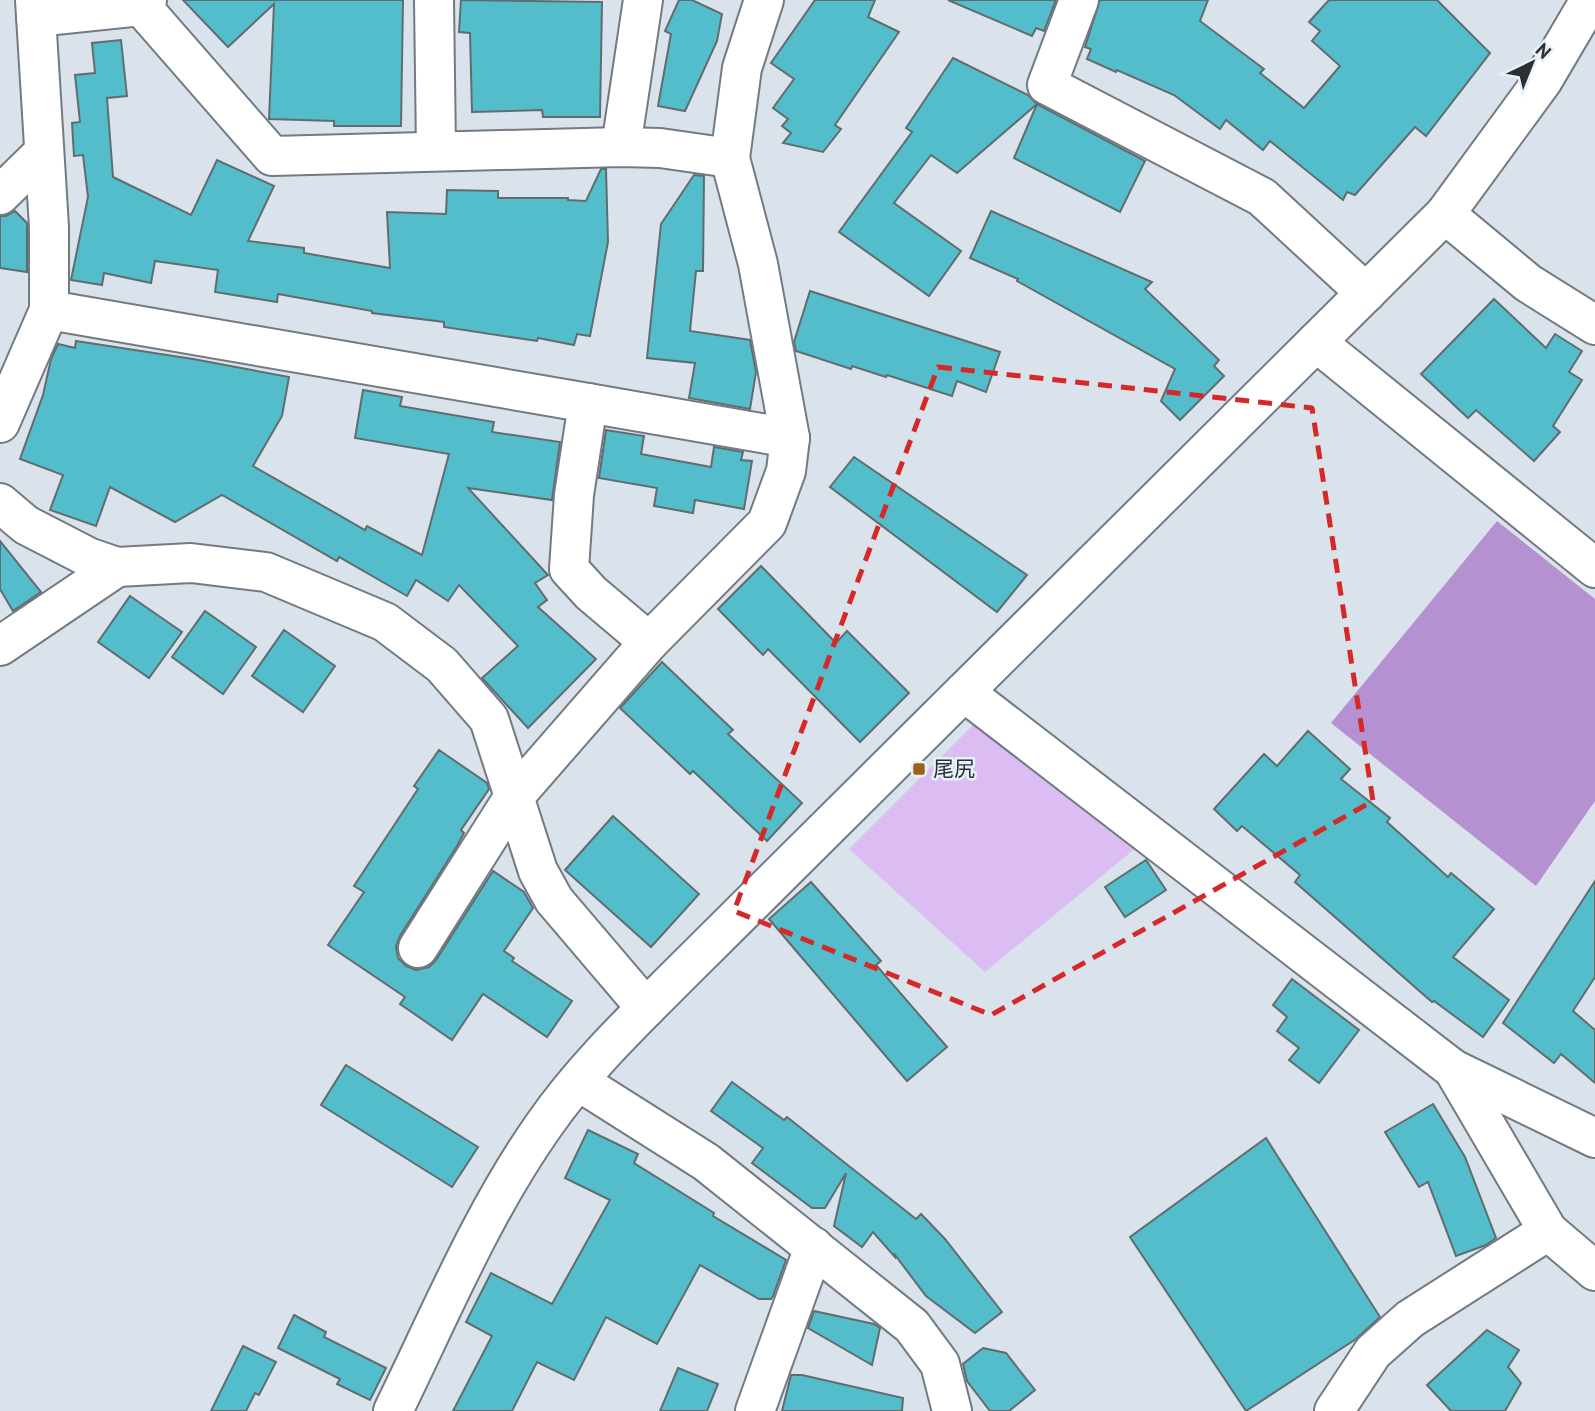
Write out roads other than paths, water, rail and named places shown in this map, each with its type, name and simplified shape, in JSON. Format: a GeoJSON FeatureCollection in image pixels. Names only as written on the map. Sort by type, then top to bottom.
{"type":"FeatureCollection","features":[{"type":"Feature","properties":{"kind":"street"},"geometry":{"type":"LineString","coordinates":[[434,0],[436,150]]}},
{"type":"Feature","properties":{"kind":"street"},"geometry":{"type":"LineString","coordinates":[[621,147],[643,0]]}},
{"type":"Feature","properties":{"kind":"street"},"geometry":{"type":"LineString","coordinates":[[418,948],[513,798],[649,642],[767,523],[786,471],[790,438],[758,264],[730,158],[742,68],[764,0]]}},
{"type":"Feature","properties":{"kind":"street"},"geometry":{"type":"LineString","coordinates":[[1079,0],[1047,85],[1262,197],[1366,293]]}},
{"type":"Feature","properties":{"kind":"street"},"geometry":{"type":"LineString","coordinates":[[393,1411],[504,1186],[544,1124],[578,1081],[646,1008],[1445,214],[1543,79],[1590,0]]}},
{"type":"Feature","properties":{"kind":"street"},"geometry":{"type":"LineString","coordinates":[[0,423],[49,310],[49,226],[36,8],[144,3],[272,156],[621,147],[660,148],[730,158]]}},
{"type":"Feature","properties":{"kind":"street"},"geometry":{"type":"LineString","coordinates":[[0,195],[44,152]]}},
{"type":"Feature","properties":{"kind":"street"},"geometry":{"type":"LineString","coordinates":[[1445,214],[1528,283],[1595,325]]}},
{"type":"Feature","properties":{"kind":"street"},"geometry":{"type":"LineString","coordinates":[[49,310],[790,438]]}},
{"type":"Feature","properties":{"kind":"street"},"geometry":{"type":"LineString","coordinates":[[1316,342],[1595,569]]}},
{"type":"Feature","properties":{"kind":"street"},"geometry":{"type":"LineString","coordinates":[[589,403],[574,495],[569,569],[591,593],[649,642]]}},
{"type":"Feature","properties":{"kind":"street"},"geometry":{"type":"LineString","coordinates":[[0,503],[26,525],[88,557],[117,567],[191,563],[266,572],[385,622],[442,665],[489,719],[538,871],[554,900],[646,1008]]}},
{"type":"Feature","properties":{"kind":"street"},"geometry":{"type":"LineString","coordinates":[[0,646],[117,567]]}},
{"type":"Feature","properties":{"kind":"street"},"geometry":{"type":"LineString","coordinates":[[964,692],[1453,1069],[1595,1138]]}},
{"type":"Feature","properties":{"kind":"street"},"geometry":{"type":"LineString","coordinates":[[1453,1069],[1548,1231],[1595,1270]]}},
{"type":"Feature","properties":{"kind":"street"},"geometry":{"type":"LineString","coordinates":[[578,1081],[706,1162],[912,1326],[940,1364],[951,1411]]}},
{"type":"Feature","properties":{"kind":"street"},"geometry":{"type":"LineString","coordinates":[[1334,1411],[1373,1352],[1410,1319],[1548,1231]]}},
{"type":"Feature","properties":{"kind":"street"},"geometry":{"type":"LineString","coordinates":[[755,1411],[814,1247]]}},
{"type":"Feature","properties":{"kind":"place","name":"尾尻"},"geometry":{"type":"Point","coordinates":[919,769]}}]}
